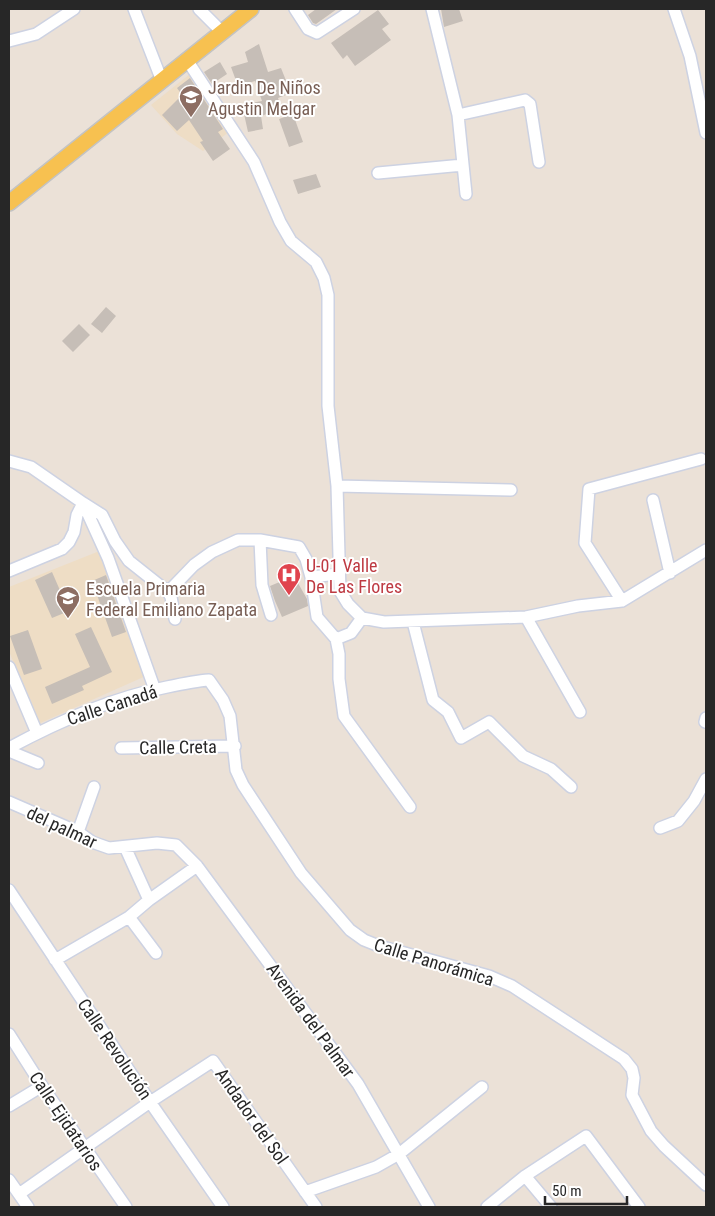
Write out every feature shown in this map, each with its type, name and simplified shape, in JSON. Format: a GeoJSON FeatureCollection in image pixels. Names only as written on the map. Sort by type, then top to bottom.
{"type":"FeatureCollection","features":[{"type":"Feature","properties":{"kind":"main road"},"geometry":{"type":"LineString","coordinates":[[9,203],[251,9]]}},
{"type":"Feature","properties":{"kind":"street"},"geometry":{"type":"LineString","coordinates":[[9,41],[36,34],[74,9]]}},
{"type":"Feature","properties":{"kind":"street"},"geometry":{"type":"LineString","coordinates":[[134,9],[162,81]]}},
{"type":"Feature","properties":{"kind":"street"},"geometry":{"type":"LineString","coordinates":[[200,9],[222,32]]}},
{"type":"Feature","properties":{"kind":"street"},"geometry":{"type":"LineString","coordinates":[[295,9],[308,29],[317,33],[354,9]]}},
{"type":"Feature","properties":{"kind":"street"},"geometry":{"type":"LineString","coordinates":[[432,9],[458,116],[466,194]]}},
{"type":"Feature","properties":{"kind":"street"},"geometry":{"type":"LineString","coordinates":[[674,9],[690,56],[706,131]]}},
{"type":"Feature","properties":{"kind":"street"},"geometry":{"type":"LineString","coordinates":[[187,60],[254,162],[280,222],[291,241],[316,262],[324,278],[328,295],[328,406],[336,486],[338,574],[340,590],[348,604],[362,618],[384,622],[413,622],[526,617],[578,606],[622,601],[706,550]]}},
{"type":"Feature","properties":{"kind":"street"},"geometry":{"type":"LineString","coordinates":[[458,116],[524,100],[530,104],[539,162]]}},
{"type":"Feature","properties":{"kind":"street"},"geometry":{"type":"LineString","coordinates":[[378,173],[464,165]]}},
{"type":"Feature","properties":{"kind":"street"},"geometry":{"type":"LineString","coordinates":[[622,601],[585,543],[589,489],[700,459]]}},
{"type":"Feature","properties":{"kind":"street"},"geometry":{"type":"LineString","coordinates":[[9,461],[31,467],[102,515],[115,541],[129,561],[168,592],[171,597],[175,619]]}},
{"type":"Feature","properties":{"kind":"street"},"geometry":{"type":"LineString","coordinates":[[336,486],[510,490]]}},
{"type":"Feature","properties":{"kind":"street"},"geometry":{"type":"LineString","coordinates":[[653,500],[670,573]]}},
{"type":"Feature","properties":{"kind":"street"},"geometry":{"type":"LineString","coordinates":[[9,571],[62,549],[72,537],[76,515],[83,503]]}},
{"type":"Feature","properties":{"kind":"street"},"geometry":{"type":"LineString","coordinates":[[83,503],[108,558],[156,690]]}},
{"type":"Feature","properties":{"kind":"street"},"geometry":{"type":"LineString","coordinates":[[168,592],[194,565],[212,552],[238,540],[260,540],[299,548],[306,559],[311,577],[317,617],[336,639],[344,716],[410,807]]}},
{"type":"Feature","properties":{"kind":"street"},"geometry":{"type":"LineString","coordinates":[[260,540],[262,585],[271,615]]}},
{"type":"Feature","properties":{"kind":"street"},"geometry":{"type":"LineString","coordinates":[[311,577],[338,574]]}},
{"type":"Feature","properties":{"kind":"street"},"geometry":{"type":"LineString","coordinates":[[526,617],[580,712]]}},
{"type":"Feature","properties":{"kind":"street"},"geometry":{"type":"LineString","coordinates":[[336,639],[352,633],[362,618]]}},
{"type":"Feature","properties":{"kind":"street"},"geometry":{"type":"LineString","coordinates":[[413,622],[433,700],[448,712],[461,738],[490,722],[523,756],[551,769],[571,787]]}},
{"type":"Feature","properties":{"kind":"street"},"geometry":{"type":"LineString","coordinates":[[9,667],[37,733]]}},
{"type":"Feature","properties":{"kind":"street","name":"Calle Canadá"},"geometry":{"type":"LineString","coordinates":[[9,749],[37,733],[89,709],[110,702],[156,690],[209,680],[216,690]]}},
{"type":"Feature","properties":{"kind":"street","name":"Calle Panorámica"},"geometry":{"type":"LineString","coordinates":[[216,690],[230,716],[235,746],[236,770],[243,785],[301,874],[350,930],[364,940],[379,946],[489,976],[512,986],[624,1059],[632,1069],[634,1078],[632,1095],[651,1131],[664,1146],[706,1185]]}},
{"type":"Feature","properties":{"kind":"street","name":"Calle Creta"},"geometry":{"type":"LineString","coordinates":[[121,748],[235,746]]}},
{"type":"Feature","properties":{"kind":"street"},"geometry":{"type":"LineString","coordinates":[[9,749],[38,763]]}},
{"type":"Feature","properties":{"kind":"street"},"geometry":{"type":"LineString","coordinates":[[660,828],[678,821],[694,802],[706,778]]}},
{"type":"Feature","properties":{"kind":"street"},"geometry":{"type":"LineString","coordinates":[[78,832],[94,787]]}},
{"type":"Feature","properties":{"kind":"street","name":"del palmar"},"geometry":{"type":"LineString","coordinates":[[9,802],[78,832],[92,842],[109,848],[157,843],[176,845]]}},
{"type":"Feature","properties":{"kind":"street","name":"Avenida del Palmar"},"geometry":{"type":"LineString","coordinates":[[176,845],[197,866],[358,1084],[429,1207]]}},
{"type":"Feature","properties":{"kind":"street"},"geometry":{"type":"LineString","coordinates":[[125,847],[149,900]]}},
{"type":"Feature","properties":{"kind":"street"},"geometry":{"type":"LineString","coordinates":[[55,960],[129,917],[149,900],[197,866]]}},
{"type":"Feature","properties":{"kind":"street","name":"Calle Revolución"},"geometry":{"type":"LineString","coordinates":[[9,890],[150,1102],[223,1207]]}},
{"type":"Feature","properties":{"kind":"street"},"geometry":{"type":"LineString","coordinates":[[129,917],[156,953]]}},
{"type":"Feature","properties":{"kind":"street","name":"Calle Ejidatarios"},"geometry":{"type":"LineString","coordinates":[[9,1034],[42,1086],[126,1207]]}},
{"type":"Feature","properties":{"kind":"street","name":"Andador del Sol"},"geometry":{"type":"LineString","coordinates":[[150,1102],[213,1061],[316,1207]]}},
{"type":"Feature","properties":{"kind":"street"},"geometry":{"type":"LineString","coordinates":[[9,1106],[42,1086]]}},
{"type":"Feature","properties":{"kind":"street"},"geometry":{"type":"LineString","coordinates":[[305,1192],[376,1166],[398,1154],[482,1087]]}},
{"type":"Feature","properties":{"kind":"street"},"geometry":{"type":"LineString","coordinates":[[19,1194],[150,1102]]}},
{"type":"Feature","properties":{"kind":"street"},"geometry":{"type":"LineString","coordinates":[[487,1207],[525,1176],[586,1136],[639,1207]]}},
{"type":"Feature","properties":{"kind":"street"},"geometry":{"type":"LineString","coordinates":[[525,1176],[551,1207]]}},
{"type":"Feature","properties":{"kind":"street"},"geometry":{"type":"LineString","coordinates":[[9,1180],[28,1207]]}},
{"type":"Feature","properties":{"kind":"shaded area","name":"Jardin De Niños Agustin Melgar"},"geometry":{"type":"Polygon","coordinates":[[[190,74],[229,132],[203,151],[177,134],[151,105],[190,74]]]}},
{"type":"Feature","properties":{"kind":"shaded area","name":"Escuela Primaria Federal Emiliano Zapata"},"geometry":{"type":"Polygon","coordinates":[[[102,550],[148,675],[38,724],[9,651],[9,587],[102,550]]]}},
{"type":"Feature","properties":{"kind":"building"},"geometry":{"type":"Polygon","coordinates":[[[316,9],[337,9],[316,24],[313,23],[308,15],[316,9]]]}},
{"type":"Feature","properties":{"kind":"building"},"geometry":{"type":"Polygon","coordinates":[[[441,9],[459,9],[463,21],[444,27],[441,9]]]}},
{"type":"Feature","properties":{"kind":"building"},"geometry":{"type":"Polygon","coordinates":[[[378,10],[389,24],[382,29],[391,40],[355,66],[347,55],[343,59],[331,43],[378,10]]]}},
{"type":"Feature","properties":{"kind":"building"},"geometry":{"type":"Polygon","coordinates":[[[259,44],[268,72],[281,68],[291,93],[278,98],[282,109],[261,116],[263,129],[248,132],[242,105],[262,101],[255,81],[238,86],[231,67],[248,62],[245,52],[259,44]]]}},
{"type":"Feature","properties":{"kind":"building"},"geometry":{"type":"Polygon","coordinates":[[[220,62],[227,74],[212,84],[204,72],[220,62]]]}},
{"type":"Feature","properties":{"kind":"building","name":"Jardin De Niños Agustin Melgar"},"geometry":{"type":"Polygon","coordinates":[[[190,78],[223,129],[218,132],[230,149],[213,161],[200,142],[203,141],[189,120],[177,131],[162,115],[182,95],[177,88],[190,78]]]}},
{"type":"Feature","properties":{"kind":"building"},"geometry":{"type":"Polygon","coordinates":[[[293,114],[303,142],[289,147],[279,119],[293,114]]]}},
{"type":"Feature","properties":{"kind":"building"},"geometry":{"type":"Polygon","coordinates":[[[316,174],[321,187],[298,194],[293,180],[316,174]]]}},
{"type":"Feature","properties":{"kind":"building"},"geometry":{"type":"Polygon","coordinates":[[[106,307],[116,316],[102,333],[91,324],[106,307]]]}},
{"type":"Feature","properties":{"kind":"building"},"geometry":{"type":"Polygon","coordinates":[[[79,324],[90,335],[73,352],[62,341],[79,324]]]}},
{"type":"Feature","properties":{"kind":"building"},"geometry":{"type":"Polygon","coordinates":[[[52,572],[69,611],[52,618],[35,580],[52,572]]]}},
{"type":"Feature","properties":{"kind":"building"},"geometry":{"type":"Polygon","coordinates":[[[106,575],[126,632],[112,637],[92,581],[106,575]]]}},
{"type":"Feature","properties":{"kind":"building","name":"U-01 Valle De Las Flores"},"geometry":{"type":"Polygon","coordinates":[[[294,576],[307,599],[308,606],[282,617],[270,586],[294,576]]]}},
{"type":"Feature","properties":{"kind":"building"},"geometry":{"type":"Polygon","coordinates":[[[91,627],[112,672],[82,686],[84,690],[52,704],[45,687],[90,667],[75,634],[91,627]]]}},
{"type":"Feature","properties":{"kind":"building"},"geometry":{"type":"Polygon","coordinates":[[[28,630],[42,669],[24,675],[10,636],[28,630]]]}},
{"type":"Feature","properties":{"kind":"place","name":"Jardin De Niños Agustin Melgar"},"geometry":{"type":"Point","coordinates":[191,118]}},
{"type":"Feature","properties":{"kind":"place","name":"U-01 Valle De Las Flores"},"geometry":{"type":"Point","coordinates":[289,596]}},
{"type":"Feature","properties":{"kind":"place","name":"Escuela Primaria Federal Emiliano Zapata"},"geometry":{"type":"Point","coordinates":[68,619]}}]}
